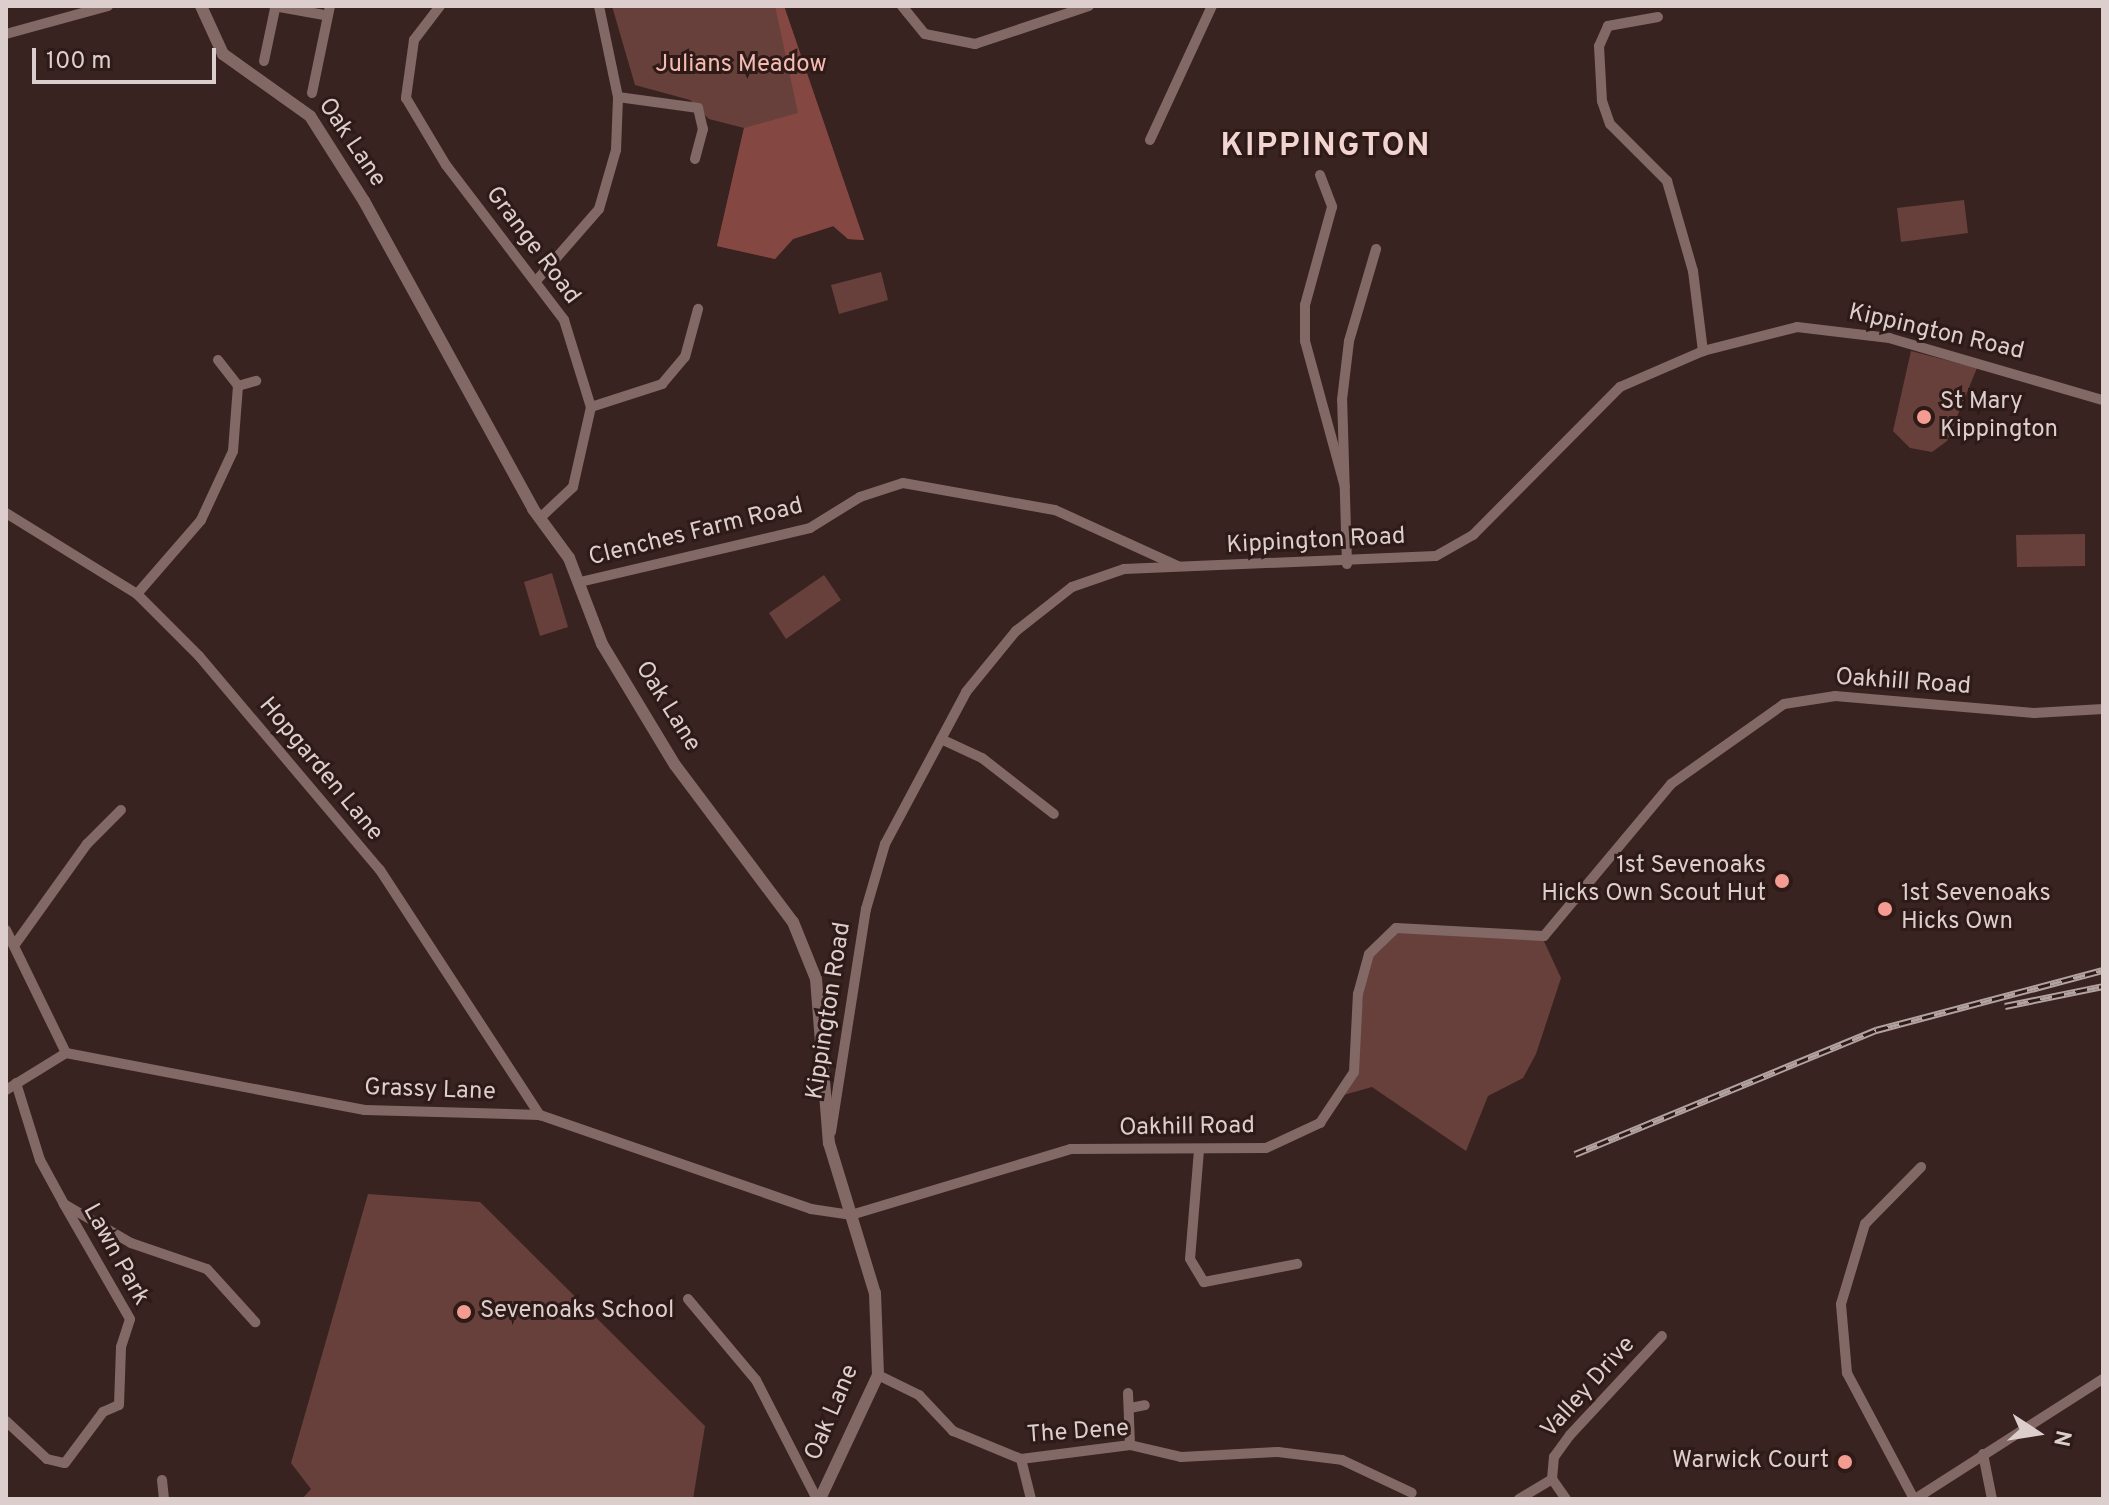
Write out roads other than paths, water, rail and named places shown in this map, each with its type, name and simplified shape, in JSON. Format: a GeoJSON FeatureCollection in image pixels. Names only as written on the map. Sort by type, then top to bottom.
{"type":"FeatureCollection","features":[{"type":"Feature","properties":{"kind":"street"},"geometry":{"type":"LineString","coordinates":[[6,34],[108,6]]}},
{"type":"Feature","properties":{"kind":"street","name":"Oak Lane"},"geometry":{"type":"LineString","coordinates":[[201,6],[223,54],[310,116],[424,303],[540,518],[580,582],[602,644],[675,765],[793,922],[816,979],[829,1143],[875,1293],[878,1375],[818,1499]]}},
{"type":"Feature","properties":{"kind":"street","name":"Grange Road"},"geometry":{"type":"LineString","coordinates":[[440,6],[414,40],[406,98],[446,165],[537,280],[576,348],[591,407],[573,487],[540,518]]}},
{"type":"Feature","properties":{"kind":"street"},"geometry":{"type":"LineString","coordinates":[[537,280],[599,209],[616,150],[618,97],[599,6]]}},
{"type":"Feature","properties":{"kind":"street"},"geometry":{"type":"LineString","coordinates":[[902,6],[925,34],[975,44],[1089,6]]}},
{"type":"Feature","properties":{"kind":"street"},"geometry":{"type":"LineString","coordinates":[[1150,140],[1212,6]]}},
{"type":"Feature","properties":{"kind":"street"},"geometry":{"type":"LineString","coordinates":[[264,61],[274,8],[327,11],[312,93]]}},
{"type":"Feature","properties":{"kind":"street"},"geometry":{"type":"LineString","coordinates":[[1658,17],[1608,26],[1599,46],[1602,101],[1610,124],[1667,181],[1693,271],[1703,351]]}},
{"type":"Feature","properties":{"kind":"street"},"geometry":{"type":"LineString","coordinates":[[618,97],[698,108],[703,129],[695,159]]}},
{"type":"Feature","properties":{"kind":"street"},"geometry":{"type":"LineString","coordinates":[[1320,175],[1332,207],[1305,305],[1305,341],[1345,487]]}},
{"type":"Feature","properties":{"kind":"street"},"geometry":{"type":"LineString","coordinates":[[1347,564],[1345,487],[1349,341],[1376,249]]}},
{"type":"Feature","properties":{"kind":"street"},"geometry":{"type":"LineString","coordinates":[[591,407],[662,384],[685,357],[698,309]]}},
{"type":"Feature","properties":{"kind":"street","name":"Kippington Road"},"geometry":{"type":"LineString","coordinates":[[829,1143],[866,909],[885,844],[966,692],[1016,631],[1061,594],[1124,569],[1347,564],[1436,556],[1473,535],[1594,405],[1703,351],[1797,327],[1841,330],[1984,362],[2103,400]]}},
{"type":"Feature","properties":{"kind":"street"},"geometry":{"type":"LineString","coordinates":[[137,594],[201,520],[225,475],[238,386],[218,360]]}},
{"type":"Feature","properties":{"kind":"street"},"geometry":{"type":"LineString","coordinates":[[238,386],[256,381]]}},
{"type":"Feature","properties":{"kind":"street","name":"Clenches Farm Road"},"geometry":{"type":"LineString","coordinates":[[580,582],[810,528],[860,497],[903,483],[1055,510],[1180,567]]}},
{"type":"Feature","properties":{"kind":"street","name":"Hopgarden Lane"},"geometry":{"type":"LineString","coordinates":[[6,513],[137,594],[199,656],[380,870],[540,1115]]}},
{"type":"Feature","properties":{"kind":"street","name":"Oakhill Road"},"geometry":{"type":"LineString","coordinates":[[851,1215],[1071,1149],[1266,1148],[1320,1123],[1354,1072],[1358,994],[1369,954],[1396,928],[1544,936],[1671,784],[1784,704],[1835,696],[2034,713],[2103,709]]}},
{"type":"Feature","properties":{"kind":"street"},"geometry":{"type":"LineString","coordinates":[[941,739],[982,758],[1054,814]]}},
{"type":"Feature","properties":{"kind":"street"},"geometry":{"type":"LineString","coordinates":[[16,943],[87,844],[121,810]]}},
{"type":"Feature","properties":{"kind":"street"},"geometry":{"type":"LineString","coordinates":[[6,930],[16,943],[66,1053],[6,1090]]}},
{"type":"Feature","properties":{"kind":"street","name":"Grassy Lane"},"geometry":{"type":"LineString","coordinates":[[66,1053],[365,1110],[540,1115],[811,1209],[851,1215]]}},
{"type":"Feature","properties":{"kind":"street"},"geometry":{"type":"LineString","coordinates":[[16,1083],[40,1160],[64,1204],[117,1237],[207,1269],[255,1322]]}},
{"type":"Feature","properties":{"kind":"street"},"geometry":{"type":"LineString","coordinates":[[1199,1150],[1190,1259],[1204,1282],[1297,1264]]}},
{"type":"Feature","properties":{"kind":"street"},"geometry":{"type":"LineString","coordinates":[[1921,1167],[1865,1224],[1841,1304],[1847,1373],[1915,1499],[2103,1379]]}},
{"type":"Feature","properties":{"kind":"street","name":"Lawn Park"},"geometry":{"type":"LineString","coordinates":[[6,1421],[47,1459],[65,1463],[103,1412],[119,1405],[121,1347],[130,1319],[64,1204]]}},
{"type":"Feature","properties":{"kind":"street"},"geometry":{"type":"LineString","coordinates":[[688,1299],[756,1380],[818,1499]]}},
{"type":"Feature","properties":{"kind":"street","name":"Valley Drive"},"geometry":{"type":"LineString","coordinates":[[1519,1499],[1552,1479],[1554,1457],[1570,1435],[1662,1336]]}},
{"type":"Feature","properties":{"kind":"street","name":"The Dene"},"geometry":{"type":"LineString","coordinates":[[878,1375],[919,1395],[953,1431],[1021,1459],[1130,1445],[1169,1456],[1278,1452],[1352,1463],[1412,1493]]}},
{"type":"Feature","properties":{"kind":"street"},"geometry":{"type":"LineString","coordinates":[[1128,1393],[1130,1445]]}},
{"type":"Feature","properties":{"kind":"street"},"geometry":{"type":"LineString","coordinates":[[1130,1408],[1145,1405]]}},
{"type":"Feature","properties":{"kind":"street"},"geometry":{"type":"LineString","coordinates":[[1983,1454],[1992,1499]]}},
{"type":"Feature","properties":{"kind":"street"},"geometry":{"type":"LineString","coordinates":[[1021,1459],[1031,1499]]}},
{"type":"Feature","properties":{"kind":"street"},"geometry":{"type":"LineString","coordinates":[[1552,1479],[1566,1499]]}},
{"type":"Feature","properties":{"kind":"street"},"geometry":{"type":"LineString","coordinates":[[162,1480],[164,1499]]}},
{"type":"Feature","properties":{"kind":"railway"},"geometry":{"type":"LineString","coordinates":[[1575,1154],[1876,1030],[2103,970]]}},
{"type":"Feature","properties":{"kind":"railway"},"geometry":{"type":"LineString","coordinates":[[2005,1006],[2103,986]]}},
{"type":"Feature","properties":{"kind":"place","name":"St Mary Kippington"},"geometry":{"type":"Point","coordinates":[1924,417]}},
{"type":"Feature","properties":{"kind":"place","name":"1st Sevenoaks Hicks Own Scout Hut"},"geometry":{"type":"Point","coordinates":[1782,881]}},
{"type":"Feature","properties":{"kind":"place","name":"1st Sevenoaks Hicks Own"},"geometry":{"type":"Point","coordinates":[1885,909]}},
{"type":"Feature","properties":{"kind":"place","name":"Sevenoaks School"},"geometry":{"type":"Point","coordinates":[464,1312]}},
{"type":"Feature","properties":{"kind":"place","name":"Warwick Court"},"geometry":{"type":"Point","coordinates":[1845,1462]}},
{"type":"Feature","properties":{"kind":"district","name":"KIPPINGTON"},"geometry":{"type":"Point","coordinates":[1326,147]}},
{"type":"Feature","properties":{"kind":"park label","name":"Julians Meadow"},"geometry":{"type":"Point","coordinates":[741,66]}}]}
